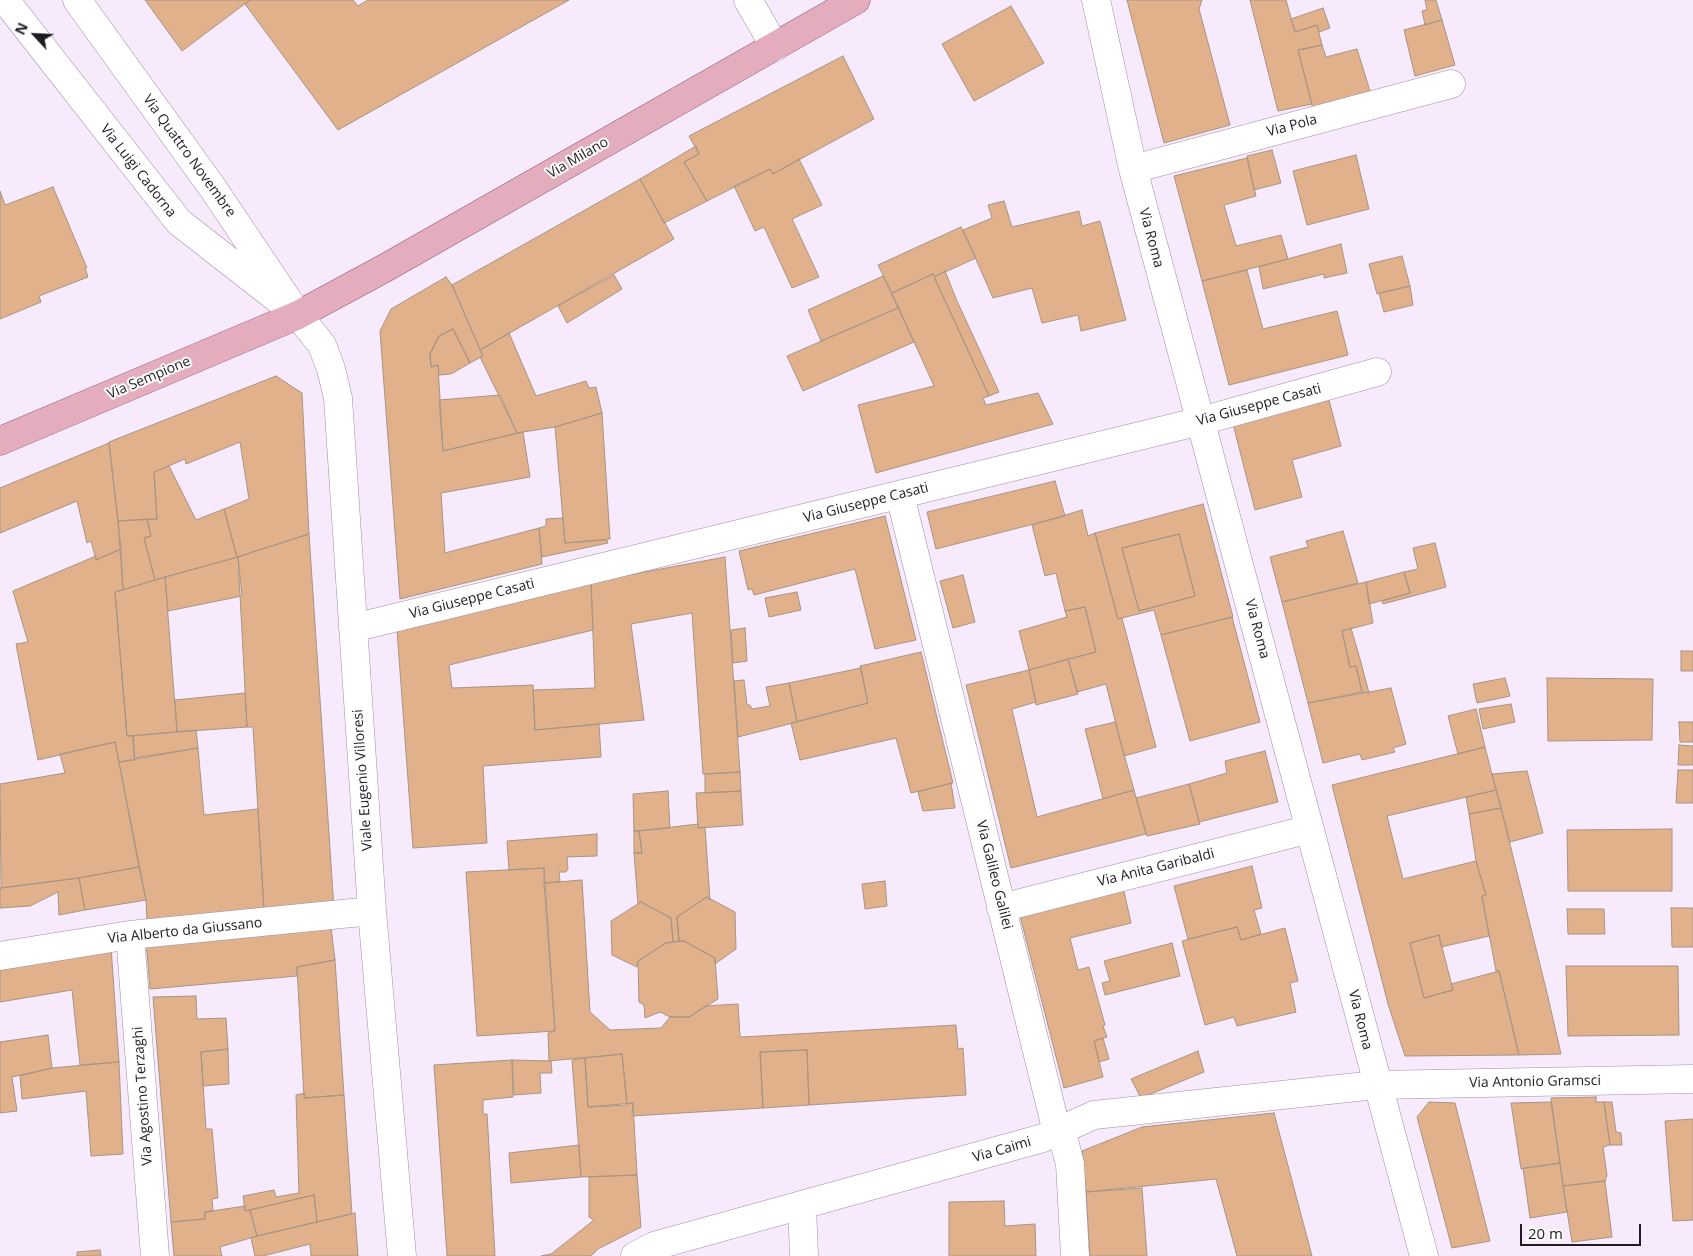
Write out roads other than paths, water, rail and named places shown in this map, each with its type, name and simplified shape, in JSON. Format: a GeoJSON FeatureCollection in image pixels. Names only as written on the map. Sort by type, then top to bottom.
{"type":"FeatureCollection","features":[{"type":"Feature","properties":{"kind":"main road","name":"Via Milano"},"geometry":{"type":"LineString","coordinates":[[298,315],[856,0]]}},
{"type":"Feature","properties":{"kind":"main road","name":"Via Sempione"},"geometry":{"type":"LineString","coordinates":[[0,441],[298,315]]}},
{"type":"Feature","properties":{"kind":"street","name":"Via Luigi Cadorna"},"geometry":{"type":"LineString","coordinates":[[5,0],[179,222],[298,315]]}},
{"type":"Feature","properties":{"kind":"street","name":"Via Quattro Novembre"},"geometry":{"type":"LineString","coordinates":[[77,0],[222,200],[298,315]]}},
{"type":"Feature","properties":{"kind":"street"},"geometry":{"type":"LineString","coordinates":[[748,0],[775,47]]}},
{"type":"Feature","properties":{"kind":"street","name":"Via Roma"},"geometry":{"type":"LineString","coordinates":[[1096,0],[1132,169],[1310,829],[1376,1085],[1424,1256]]}},
{"type":"Feature","properties":{"kind":"street","name":"Via Pola"},"geometry":{"type":"LineString","coordinates":[[1132,169],[1451,84]]}},
{"type":"Feature","properties":{"kind":"street","name":"Viale Eugenio Villoresi"},"geometry":{"type":"LineString","coordinates":[[298,315],[322,345],[331,369],[338,398],[372,911],[402,1256]]}},
{"type":"Feature","properties":{"kind":"street","name":"Via Giuseppe Casati"},"geometry":{"type":"LineString","coordinates":[[353,628],[1201,421],[1377,372]]}},
{"type":"Feature","properties":{"kind":"street","name":"Via Galileo Galilei"},"geometry":{"type":"LineString","coordinates":[[900,495],[1054,1120],[1061,1129],[1070,1164],[1075,1256]]}},
{"type":"Feature","properties":{"kind":"street","name":"Via Anita Garibaldi"},"geometry":{"type":"LineString","coordinates":[[1001,908],[1310,829]]}},
{"type":"Feature","properties":{"kind":"street","name":"Via Alberto da Giussano"},"geometry":{"type":"LineString","coordinates":[[0,956],[130,935],[372,911]]}},
{"type":"Feature","properties":{"kind":"street","name":"Via Agostino Terzaghi"},"geometry":{"type":"LineString","coordinates":[[130,935],[155,1256]]}},
{"type":"Feature","properties":{"kind":"street","name":"Via Antonio Gramsci"},"geometry":{"type":"LineString","coordinates":[[1376,1085],[1693,1079]]}},
{"type":"Feature","properties":{"kind":"street","name":"Via Caimi"},"geometry":{"type":"LineString","coordinates":[[635,1256],[654,1246],[1043,1138],[1094,1116],[1376,1085]]}},
{"type":"Feature","properties":{"kind":"street"},"geometry":{"type":"LineString","coordinates":[[802,1206],[804,1256]]}}]}
